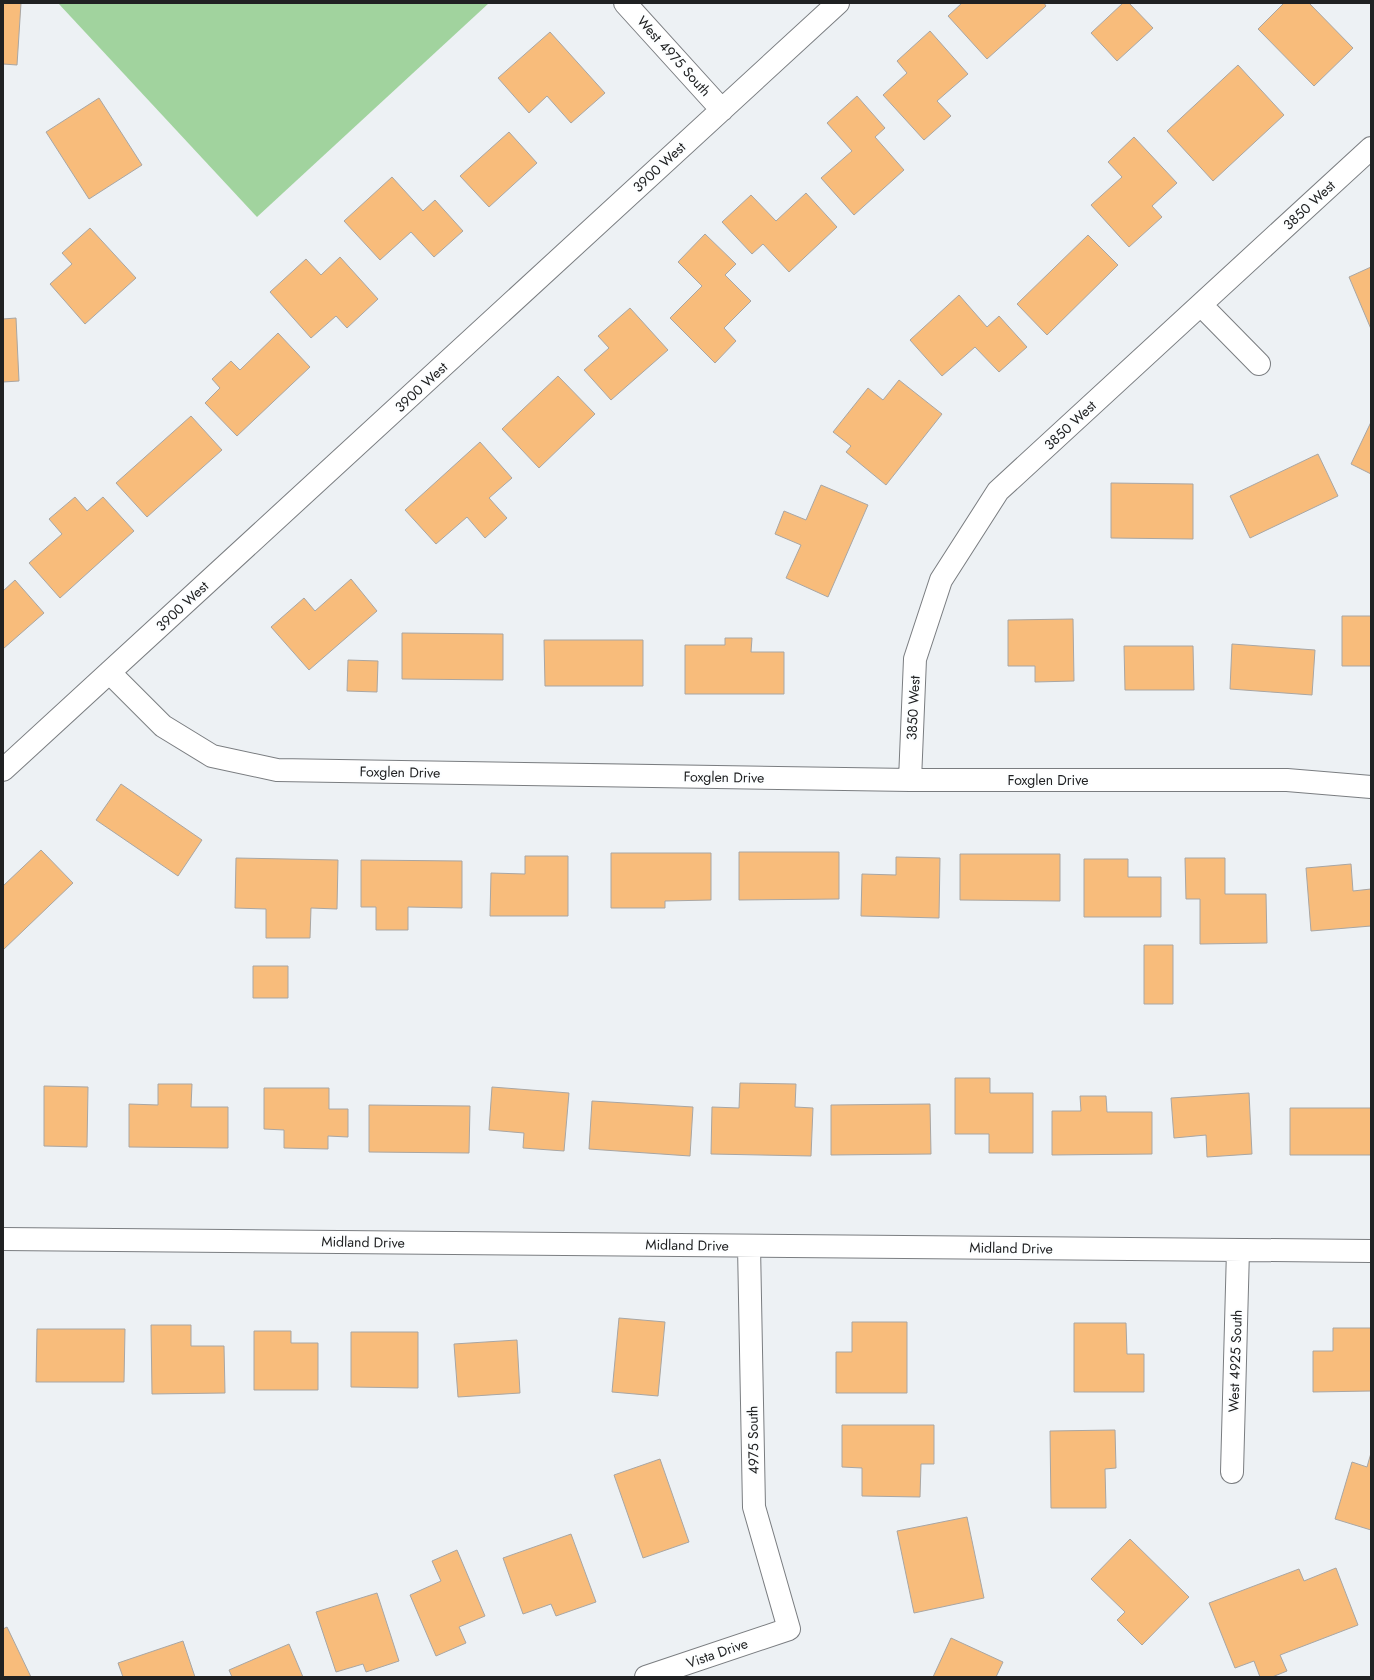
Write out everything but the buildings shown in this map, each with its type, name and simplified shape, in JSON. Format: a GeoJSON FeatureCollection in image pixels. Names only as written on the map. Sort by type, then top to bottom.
{"type":"FeatureCollection","features":[{"type":"Feature","properties":{"kind":"street","name":"West 4975 South"},"geometry":{"type":"LineString","coordinates":[[625,3],[722,110]]}},
{"type":"Feature","properties":{"kind":"street","name":"3900 West"},"geometry":{"type":"LineString","coordinates":[[3,770],[838,3]]}},
{"type":"Feature","properties":{"kind":"street","name":"3850 West"},"geometry":{"type":"LineString","coordinates":[[910,780],[915,659],[941,580],[998,491],[1371,148]]}},
{"type":"Feature","properties":{"kind":"street"},"geometry":{"type":"LineString","coordinates":[[1201,304],[1259,364]]}},
{"type":"Feature","properties":{"kind":"street","name":"Foxglen Drive"},"geometry":{"type":"LineString","coordinates":[[110,673],[163,726],[212,756],[277,770],[910,780],[1287,780],[1371,787]]}},
{"type":"Feature","properties":{"kind":"street","name":"Midland Drive"},"geometry":{"type":"LineString","coordinates":[[3,1239],[1371,1251]]}},
{"type":"Feature","properties":{"kind":"street","name":"4975 South"},"geometry":{"type":"LineString","coordinates":[[750,1246],[754,1507],[789,1629]]}},
{"type":"Feature","properties":{"kind":"street","name":"West 4925 South"},"geometry":{"type":"LineString","coordinates":[[1232,1472],[1238,1250]]}},
{"type":"Feature","properties":{"kind":"street","name":"Vista Drive"},"geometry":{"type":"LineString","coordinates":[[646,1677],[789,1629]]}},
{"type":"Feature","properties":{"kind":"green space"},"geometry":{"type":"Polygon","coordinates":[[[58,3],[489,3],[257,217],[58,3]]]}}]}
